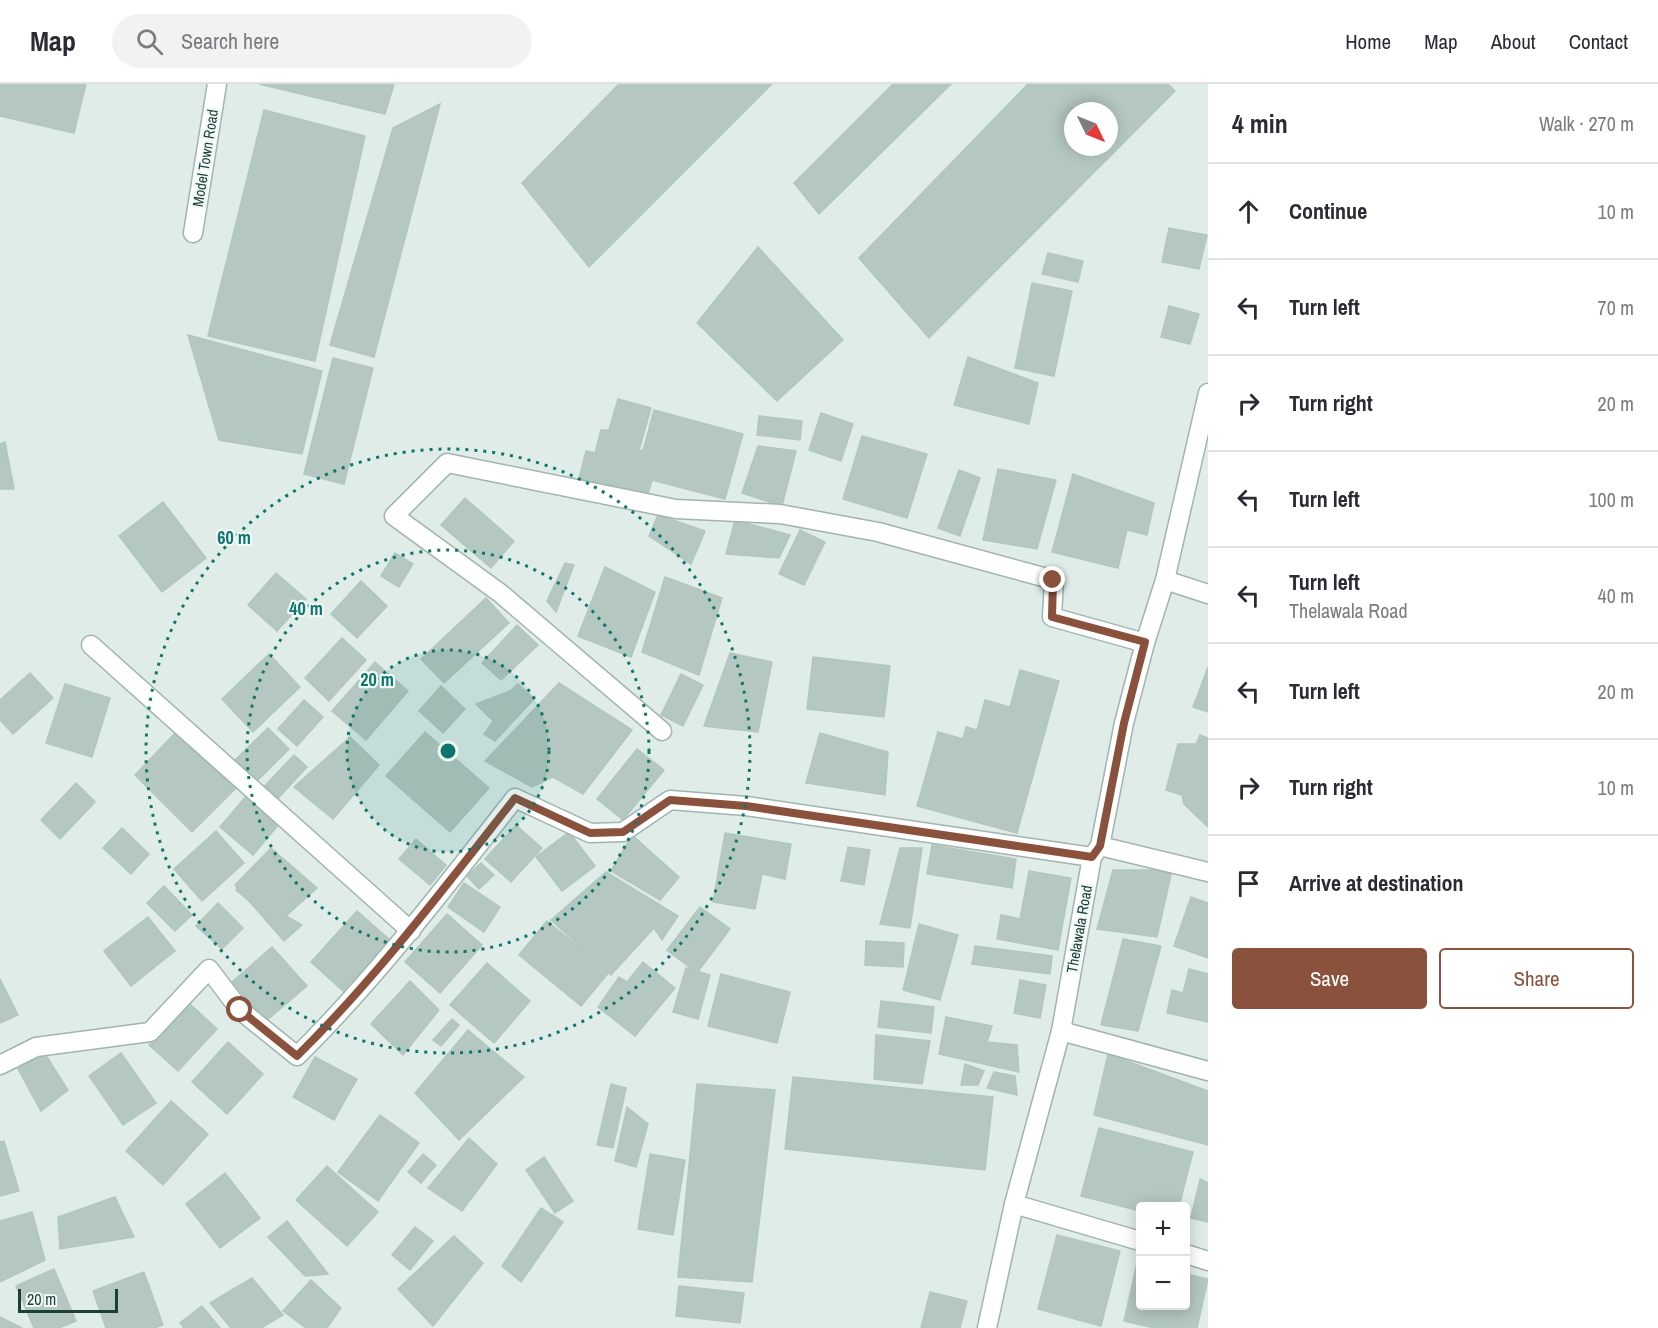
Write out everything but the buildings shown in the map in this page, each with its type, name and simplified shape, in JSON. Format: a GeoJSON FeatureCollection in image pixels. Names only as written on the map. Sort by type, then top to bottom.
{"type":"FeatureCollection","features":[{"type":"Feature","properties":{"kind":"street","name":"Model Town Road"},"geometry":{"type":"LineString","coordinates":[[193,233],[217,84]]}},
{"type":"Feature","properties":{"kind":"street","name":"Thelawala Road"},"geometry":{"type":"LineString","coordinates":[[987,1328],[1014,1204],[1061,1031],[1124,723],[1145,642],[1165,580],[1208,393]]}},
{"type":"Feature","properties":{"kind":"street"},"geometry":{"type":"LineString","coordinates":[[662,731],[500,593],[394,516],[447,463],[676,509],[780,514],[878,532],[1053,580],[1052,617],[1145,642]]}},
{"type":"Feature","properties":{"kind":"street"},"geometry":{"type":"LineString","coordinates":[[1165,580],[1208,594]]}},
{"type":"Feature","properties":{"kind":"street"},"geometry":{"type":"LineString","coordinates":[[91,645],[411,931]]}},
{"type":"Feature","properties":{"kind":"street"},"geometry":{"type":"LineString","coordinates":[[0,1065],[36,1047],[150,1032],[209,969],[240,1010],[297,1056],[341,1013],[411,931],[515,798],[590,833],[623,832],[670,800],[746,806],[1096,851],[1208,873]]}},
{"type":"Feature","properties":{"kind":"street"},"geometry":{"type":"LineString","coordinates":[[1061,1031],[1208,1071]]}},
{"type":"Feature","properties":{"kind":"street"},"geometry":{"type":"LineString","coordinates":[[1014,1204],[1136,1240]]}},
{"type":"Feature","properties":{"kind":"street"},"geometry":{"type":"LineString","coordinates":[[1190,1256],[1208,1261]]}},
{"type":"Feature","properties":{"kind":"route"},"geometry":{"type":"LineString","coordinates":[[240,1010],[297,1056],[341,1013],[411,931],[515,798],[590,833],[623,832],[670,800],[746,806],[1092,857],[1100,846],[1124,723],[1145,642],[1052,617],[1053,580]]}}]}
